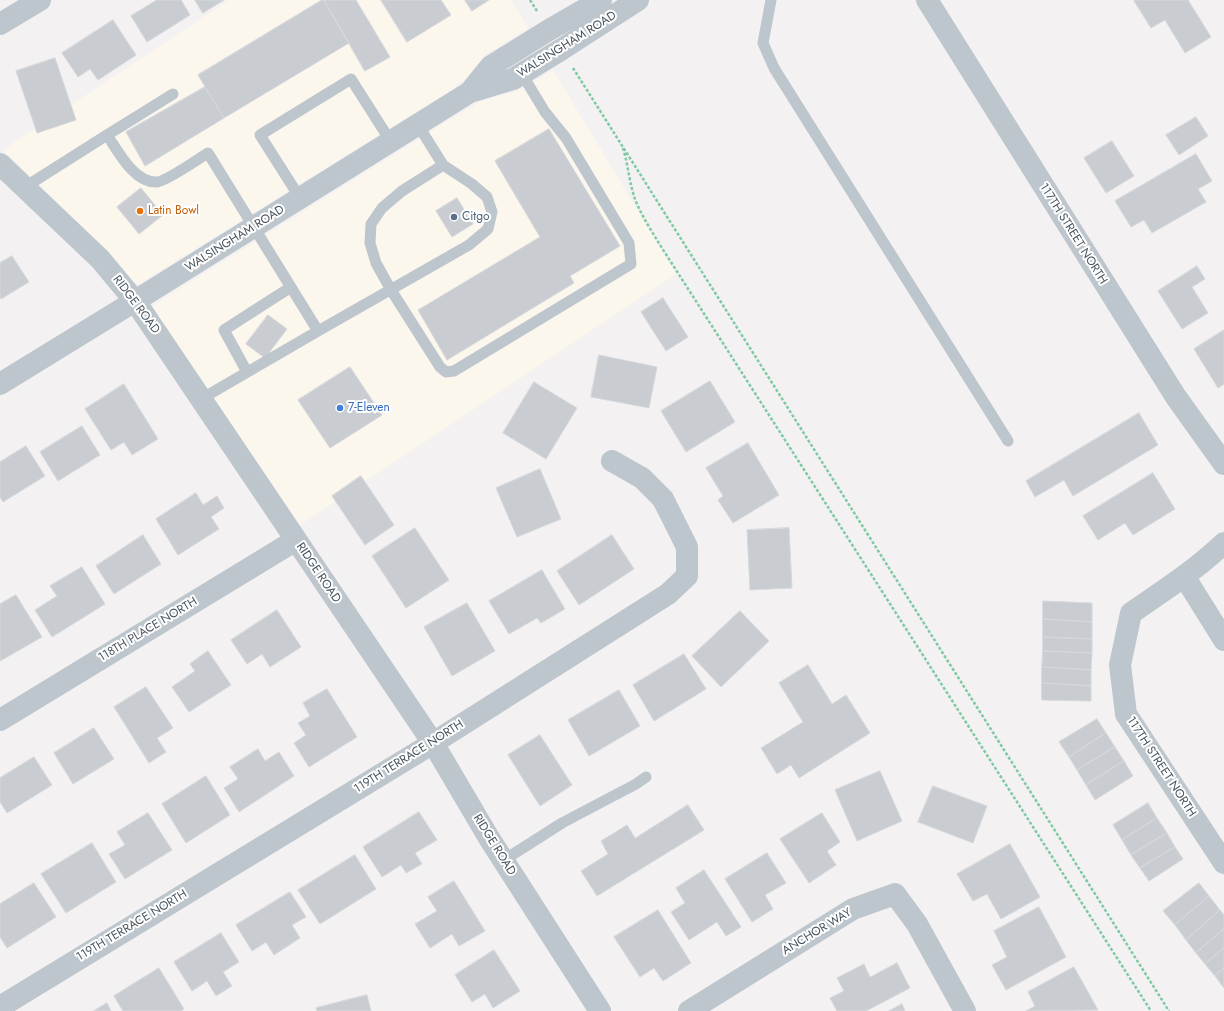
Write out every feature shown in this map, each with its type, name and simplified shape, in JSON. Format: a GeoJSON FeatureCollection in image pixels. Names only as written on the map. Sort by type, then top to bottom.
{"type":"FeatureCollection","features":[{"type":"Feature","properties":{"kind":"street"},"geometry":{"type":"LineString","coordinates":[[0,24],[40,0]]}},
{"type":"Feature","properties":{"kind":"street","name":"WALSINGHAM ROAD"},"geometry":{"type":"LineString","coordinates":[[470,92],[491,66],[601,0]]}},
{"type":"Feature","properties":{"kind":"street","name":"WALSINGHAM ROAD"},"geometry":{"type":"LineString","coordinates":[[0,384],[136,301],[470,92],[513,79],[638,0]]}},
{"type":"Feature","properties":{"kind":"street","name":"117TH STREET NORTH"},"geometry":{"type":"LineString","coordinates":[[927,0],[1176,397],[1224,464]]}},
{"type":"Feature","properties":{"kind":"street","name":"RIDGE ROAD"},"geometry":{"type":"LineString","coordinates":[[0,164],[100,259],[136,301],[433,742],[504,860],[600,1011]]}},
{"type":"Feature","properties":{"kind":"street","name":"119TH TERRACE NORTH"},"geometry":{"type":"LineString","coordinates":[[0,1007],[433,742],[668,594],[687,576],[687,547],[663,499],[642,478],[612,462]]}},
{"type":"Feature","properties":{"kind":"street","name":"118TH PLACE NORTH"},"geometry":{"type":"LineString","coordinates":[[0,720],[296,540]]}},
{"type":"Feature","properties":{"kind":"street","name":"117TH STREET NORTH"},"geometry":{"type":"LineString","coordinates":[[1224,543],[1184,576],[1131,613],[1120,665],[1126,714],[1224,863]]}},
{"type":"Feature","properties":{"kind":"street"},"geometry":{"type":"LineString","coordinates":[[1184,576],[1224,640]]}},
{"type":"Feature","properties":{"kind":"street","name":"ANCHOR WAY"},"geometry":{"type":"LineString","coordinates":[[689,1011],[853,909],[895,894],[917,924],[965,1011]]}},
{"type":"Feature","properties":{"kind":"lane"},"geometry":{"type":"LineString","coordinates":[[771,0],[763,43],[774,68],[1008,441]]}},
{"type":"Feature","properties":{"kind":"lane"},"geometry":{"type":"LineString","coordinates":[[442,165],[402,191],[382,208],[371,224],[370,243],[376,263],[391,290],[440,367],[446,372],[454,371],[631,264],[629,243],[566,138],[545,112],[522,74]]}},
{"type":"Feature","properties":{"kind":"lane"},"geometry":{"type":"LineString","coordinates":[[300,198],[260,135],[351,79],[391,142]]}},
{"type":"Feature","properties":{"kind":"lane"},"geometry":{"type":"LineString","coordinates":[[25,187],[173,94]]}},
{"type":"Feature","properties":{"kind":"lane"},"geometry":{"type":"LineString","coordinates":[[201,399],[469,245],[488,229],[492,212],[487,197],[472,184],[442,165],[418,125]]}},
{"type":"Feature","properties":{"kind":"lane"},"geometry":{"type":"LineString","coordinates":[[107,135],[121,157],[132,169],[146,180],[158,182],[208,153],[318,331]]}},
{"type":"Feature","properties":{"kind":"lane"},"geometry":{"type":"LineString","coordinates":[[247,372],[224,330],[291,287]]}},
{"type":"Feature","properties":{"kind":"lane"},"geometry":{"type":"LineString","coordinates":[[504,860],[562,823],[636,784],[646,777]]}},
{"type":"Feature","properties":{"kind":"path"},"geometry":{"type":"LineString","coordinates":[[530,0],[549,30]]}},
{"type":"Feature","properties":{"kind":"path"},"geometry":{"type":"LineString","coordinates":[[562,49],[1168,1011]]}},
{"type":"Feature","properties":{"kind":"path"},"geometry":{"type":"LineString","coordinates":[[621,143],[628,163],[630,180],[635,199],[660,245],[1151,1011]]}},
{"type":"Feature","properties":{"kind":"shaded area"},"geometry":{"type":"Polygon","coordinates":[[[229,0],[511,0],[528,28],[485,55],[463,82],[455,84],[456,87],[137,285],[107,250],[3,150],[229,0]]]}},
{"type":"Feature","properties":{"kind":"shaded area"},"geometry":{"type":"Polygon","coordinates":[[[553,70],[676,274],[300,525],[152,306],[470,107],[472,109],[477,103],[519,90],[553,70]]]}},
{"type":"Feature","properties":{"kind":"building"},"geometry":{"type":"Polygon","coordinates":[[[157,0],[181,0],[190,15],[147,42],[131,16],[157,0]]]}},
{"type":"Feature","properties":{"kind":"building"},"geometry":{"type":"Polygon","coordinates":[[[195,0],[224,0],[203,13],[195,0]]]}},
{"type":"Feature","properties":{"kind":"building"},"geometry":{"type":"Polygon","coordinates":[[[324,0],[349,43],[224,118],[198,75],[324,0]]]}},
{"type":"Feature","properties":{"kind":"building"},"geometry":{"type":"Polygon","coordinates":[[[324,0],[356,0],[390,57],[365,71],[324,0]]]}},
{"type":"Feature","properties":{"kind":"building"},"geometry":{"type":"Polygon","coordinates":[[[381,0],[441,0],[451,15],[407,42],[381,0]]]}},
{"type":"Feature","properties":{"kind":"building"},"geometry":{"type":"Polygon","coordinates":[[[465,0],[489,0],[472,11],[465,0]]]}},
{"type":"Feature","properties":{"kind":"building"},"geometry":{"type":"Polygon","coordinates":[[[1188,0],[1211,37],[1185,53],[1165,20],[1151,28],[1134,1],[1188,0]]]}},
{"type":"Feature","properties":{"kind":"building"},"geometry":{"type":"Polygon","coordinates":[[[113,20],[136,55],[98,80],[90,69],[78,77],[62,53],[113,20]]]}},
{"type":"Feature","properties":{"kind":"building"},"geometry":{"type":"Polygon","coordinates":[[[55,58],[76,120],[37,133],[16,71],[55,58]]]}},
{"type":"Feature","properties":{"kind":"building"},"geometry":{"type":"Polygon","coordinates":[[[205,87],[224,118],[145,166],[126,132],[205,87]]]}},
{"type":"Feature","properties":{"kind":"building"},"geometry":{"type":"Polygon","coordinates":[[[1196,117],[1208,136],[1179,155],[1166,135],[1196,117]]]}},
{"type":"Feature","properties":{"kind":"building"},"geometry":{"type":"Polygon","coordinates":[[[549,129],[620,246],[570,276],[574,283],[447,360],[418,310],[540,237],[495,161],[549,129]]]}},
{"type":"Feature","properties":{"kind":"building"},"geometry":{"type":"Polygon","coordinates":[[[1112,141],[1134,176],[1106,193],[1084,158],[1112,141]]]}},
{"type":"Feature","properties":{"kind":"building"},"geometry":{"type":"Polygon","coordinates":[[[1196,154],[1212,181],[1198,189],[1206,202],[1152,233],[1144,220],[1131,227],[1115,201],[1196,154]]]}},
{"type":"Feature","properties":{"kind":"building","name":"Latin Bowl"},"geometry":{"type":"Polygon","coordinates":[[[141,188],[163,215],[139,234],[117,207],[141,188]]]}},
{"type":"Feature","properties":{"kind":"building","name":"Citgo"},"geometry":{"type":"Polygon","coordinates":[[[457,198],[473,224],[452,237],[436,211],[457,198]]]}},
{"type":"Feature","properties":{"kind":"building"},"geometry":{"type":"Polygon","coordinates":[[[12,256],[29,282],[1,299],[0,263],[12,256]]]}},
{"type":"Feature","properties":{"kind":"building"},"geometry":{"type":"Polygon","coordinates":[[[1197,266],[1205,279],[1192,287],[1208,313],[1182,329],[1158,291],[1197,266]]]}},
{"type":"Feature","properties":{"kind":"building"},"geometry":{"type":"Polygon","coordinates":[[[663,298],[688,337],[666,351],[641,312],[663,298]]]}},
{"type":"Feature","properties":{"kind":"building"},"geometry":{"type":"Polygon","coordinates":[[[268,315],[287,329],[265,358],[246,344],[268,315]]]}},
{"type":"Feature","properties":{"kind":"building"},"geometry":{"type":"Polygon","coordinates":[[[1224,330],[1224,384],[1218,388],[1194,349],[1224,330]]]}},
{"type":"Feature","properties":{"kind":"building"},"geometry":{"type":"Polygon","coordinates":[[[599,355],[657,367],[649,408],[591,397],[599,355]]]}},
{"type":"Feature","properties":{"kind":"building","name":"7-Eleven"},"geometry":{"type":"Polygon","coordinates":[[[350,367],[382,415],[330,448],[298,400],[350,367]]]}},
{"type":"Feature","properties":{"kind":"building"},"geometry":{"type":"Polygon","coordinates":[[[710,381],[735,422],[686,452],[661,411],[710,381]]]}},
{"type":"Feature","properties":{"kind":"building"},"geometry":{"type":"Polygon","coordinates":[[[534,382],[577,408],[546,459],[503,433],[534,382]]]}},
{"type":"Feature","properties":{"kind":"building"},"geometry":{"type":"Polygon","coordinates":[[[124,384],[158,439],[132,455],[124,442],[111,450],[85,409],[124,384]]]}},
{"type":"Feature","properties":{"kind":"building"},"geometry":{"type":"Polygon","coordinates":[[[1139,413],[1158,445],[1073,496],[1064,480],[1035,497],[1026,481],[1139,413]]]}},
{"type":"Feature","properties":{"kind":"building"},"geometry":{"type":"Polygon","coordinates":[[[82,426],[100,455],[58,481],[40,452],[82,426]]]}},
{"type":"Feature","properties":{"kind":"building"},"geometry":{"type":"Polygon","coordinates":[[[748,443],[779,495],[733,523],[718,500],[723,496],[706,468],[748,443]]]}},
{"type":"Feature","properties":{"kind":"building"},"geometry":{"type":"Polygon","coordinates":[[[26,446],[45,476],[3,502],[0,497],[0,462],[26,446]]]}},
{"type":"Feature","properties":{"kind":"building"},"geometry":{"type":"Polygon","coordinates":[[[540,469],[561,519],[517,537],[496,488],[540,469]]]}},
{"type":"Feature","properties":{"kind":"building"},"geometry":{"type":"Polygon","coordinates":[[[1153,473],[1175,509],[1133,535],[1125,523],[1098,540],[1083,516],[1153,473]]]}},
{"type":"Feature","properties":{"kind":"building"},"geometry":{"type":"Polygon","coordinates":[[[361,476],[394,525],[365,545],[332,496],[361,476]]]}},
{"type":"Feature","properties":{"kind":"building"},"geometry":{"type":"Polygon","coordinates":[[[196,493],[203,505],[217,496],[224,508],[211,517],[219,529],[178,555],[156,519],[196,493]]]}},
{"type":"Feature","properties":{"kind":"building"},"geometry":{"type":"Polygon","coordinates":[[[415,528],[449,580],[406,608],[372,556],[415,528]]]}},
{"type":"Feature","properties":{"kind":"building"},"geometry":{"type":"Polygon","coordinates":[[[789,528],[792,588],[750,590],[747,530],[789,528]]]}},
{"type":"Feature","properties":{"kind":"building"},"geometry":{"type":"Polygon","coordinates":[[[143,535],[161,564],[114,594],[96,566],[143,535]]]}},
{"type":"Feature","properties":{"kind":"building"},"geometry":{"type":"Polygon","coordinates":[[[612,535],[634,569],[579,605],[557,571],[612,535]]]}},
{"type":"Feature","properties":{"kind":"building"},"geometry":{"type":"Polygon","coordinates":[[[82,567],[105,604],[52,637],[35,610],[57,596],[50,586],[82,567]]]}},
{"type":"Feature","properties":{"kind":"building"},"geometry":{"type":"Polygon","coordinates":[[[542,570],[565,609],[541,623],[537,618],[509,634],[489,601],[542,570]]]}},
{"type":"Feature","properties":{"kind":"building"},"geometry":{"type":"Polygon","coordinates":[[[16,595],[42,637],[0,661],[0,604],[16,595]]]}},
{"type":"Feature","properties":{"kind":"building"},"geometry":{"type":"Polygon","coordinates":[[[1043,601],[1092,603],[1092,622],[1043,619],[1043,601]]]}},
{"type":"Feature","properties":{"kind":"building"},"geometry":{"type":"Polygon","coordinates":[[[467,603],[495,651],[452,676],[424,627],[467,603]]]}},
{"type":"Feature","properties":{"kind":"building"},"geometry":{"type":"Polygon","coordinates":[[[277,610],[301,647],[270,667],[262,654],[247,664],[231,640],[277,610]]]}},
{"type":"Feature","properties":{"kind":"building"},"geometry":{"type":"Polygon","coordinates":[[[740,611],[769,641],[721,687],[692,656],[740,611]]]}},
{"type":"Feature","properties":{"kind":"building"},"geometry":{"type":"Polygon","coordinates":[[[1043,619],[1092,622],[1092,639],[1043,637],[1043,619]]]}},
{"type":"Feature","properties":{"kind":"building"},"geometry":{"type":"Polygon","coordinates":[[[1043,637],[1092,639],[1092,653],[1043,651],[1043,637]]]}},
{"type":"Feature","properties":{"kind":"building"},"geometry":{"type":"Polygon","coordinates":[[[208,651],[231,685],[189,712],[172,687],[195,671],[190,664],[208,651]]]}},
{"type":"Feature","properties":{"kind":"building"},"geometry":{"type":"Polygon","coordinates":[[[1043,651],[1092,653],[1091,670],[1042,667],[1043,651]]]}},
{"type":"Feature","properties":{"kind":"building"},"geometry":{"type":"Polygon","coordinates":[[[684,654],[706,689],[654,721],[633,685],[684,654]]]}},
{"type":"Feature","properties":{"kind":"building"},"geometry":{"type":"Polygon","coordinates":[[[808,665],[832,704],[846,695],[870,733],[799,778],[791,765],[777,774],[761,748],[803,722],[779,683],[808,665]]]}},
{"type":"Feature","properties":{"kind":"building"},"geometry":{"type":"Polygon","coordinates":[[[1042,667],[1091,670],[1091,686],[1042,683],[1042,667]]]}},
{"type":"Feature","properties":{"kind":"building"},"geometry":{"type":"Polygon","coordinates":[[[1042,683],[1091,686],[1091,701],[1042,700],[1042,683]]]}},
{"type":"Feature","properties":{"kind":"building"},"geometry":{"type":"Polygon","coordinates":[[[146,687],[173,728],[157,738],[166,752],[149,763],[114,707],[146,687]]]}},
{"type":"Feature","properties":{"kind":"building"},"geometry":{"type":"Polygon","coordinates":[[[327,689],[357,737],[309,767],[294,743],[306,735],[298,723],[310,716],[303,703],[327,689]]]}},
{"type":"Feature","properties":{"kind":"building"},"geometry":{"type":"Polygon","coordinates":[[[619,690],[640,726],[589,756],[568,720],[619,690]]]}},
{"type":"Feature","properties":{"kind":"building"},"geometry":{"type":"Polygon","coordinates":[[[1097,719],[1106,733],[1069,757],[1059,742],[1097,719]]]}},
{"type":"Feature","properties":{"kind":"building"},"geometry":{"type":"Polygon","coordinates":[[[94,728],[114,759],[73,784],[54,753],[94,728]]]}},
{"type":"Feature","properties":{"kind":"building"},"geometry":{"type":"Polygon","coordinates":[[[1106,733],[1115,747],[1077,770],[1069,757],[1106,733]]]}},
{"type":"Feature","properties":{"kind":"building"},"geometry":{"type":"Polygon","coordinates":[[[540,735],[572,785],[540,806],[508,755],[540,735]]]}},
{"type":"Feature","properties":{"kind":"building"},"geometry":{"type":"Polygon","coordinates":[[[1115,747],[1124,761],[1086,785],[1077,770],[1115,747]]]}},
{"type":"Feature","properties":{"kind":"building"},"geometry":{"type":"Polygon","coordinates":[[[258,749],[265,761],[279,752],[294,776],[239,812],[224,788],[238,779],[230,767],[258,749]]]}},
{"type":"Feature","properties":{"kind":"building"},"geometry":{"type":"Polygon","coordinates":[[[34,757],[52,785],[7,813],[0,802],[0,778],[34,757]]]}},
{"type":"Feature","properties":{"kind":"building"},"geometry":{"type":"Polygon","coordinates":[[[1124,761],[1133,776],[1095,800],[1086,785],[1124,761]]]}},
{"type":"Feature","properties":{"kind":"building"},"geometry":{"type":"Polygon","coordinates":[[[880,771],[902,821],[857,841],[835,790],[880,771]]]}},
{"type":"Feature","properties":{"kind":"building"},"geometry":{"type":"Polygon","coordinates":[[[206,776],[230,815],[186,843],[162,804],[206,776]]]}},
{"type":"Feature","properties":{"kind":"building"},"geometry":{"type":"Polygon","coordinates":[[[933,786],[987,806],[973,843],[918,822],[933,786]]]}},
{"type":"Feature","properties":{"kind":"building"},"geometry":{"type":"Polygon","coordinates":[[[1148,803],[1157,818],[1122,840],[1113,825],[1148,803]]]}},
{"type":"Feature","properties":{"kind":"building"},"geometry":{"type":"Polygon","coordinates":[[[688,805],[704,830],[597,896],[581,871],[608,854],[601,841],[627,825],[635,838],[688,805]]]}},
{"type":"Feature","properties":{"kind":"building"},"geometry":{"type":"Polygon","coordinates":[[[419,812],[437,840],[415,853],[422,864],[406,873],[401,865],[382,877],[363,847],[419,812]]]}},
{"type":"Feature","properties":{"kind":"building"},"geometry":{"type":"Polygon","coordinates":[[[148,813],[172,850],[125,879],[109,854],[125,845],[117,832],[148,813]]]}},
{"type":"Feature","properties":{"kind":"building"},"geometry":{"type":"Polygon","coordinates":[[[822,813],[840,842],[827,851],[836,865],[809,883],[780,839],[822,813]]]}},
{"type":"Feature","properties":{"kind":"building"},"geometry":{"type":"Polygon","coordinates":[[[1157,818],[1167,833],[1131,855],[1122,840],[1157,818]]]}},
{"type":"Feature","properties":{"kind":"building"},"geometry":{"type":"Polygon","coordinates":[[[1167,833],[1175,847],[1140,868],[1131,855],[1167,833]]]}},
{"type":"Feature","properties":{"kind":"building"},"geometry":{"type":"Polygon","coordinates":[[[92,843],[116,882],[66,913],[41,874],[92,843]]]}},
{"type":"Feature","properties":{"kind":"building"},"geometry":{"type":"Polygon","coordinates":[[[1010,844],[1040,897],[1001,919],[987,894],[973,901],[957,874],[1010,844]]]}},
{"type":"Feature","properties":{"kind":"building"},"geometry":{"type":"Polygon","coordinates":[[[1175,847],[1183,859],[1149,881],[1140,868],[1175,847]]]}},
{"type":"Feature","properties":{"kind":"building"},"geometry":{"type":"Polygon","coordinates":[[[767,853],[786,883],[765,895],[773,909],[752,922],[725,879],[767,853]]]}},
{"type":"Feature","properties":{"kind":"building"},"geometry":{"type":"Polygon","coordinates":[[[355,855],[376,889],[320,924],[298,890],[355,855]]]}},
{"type":"Feature","properties":{"kind":"building"},"geometry":{"type":"Polygon","coordinates":[[[704,870],[741,927],[726,936],[717,922],[689,940],[671,912],[685,903],[676,888],[704,870]]]}},
{"type":"Feature","properties":{"kind":"building"},"geometry":{"type":"Polygon","coordinates":[[[454,881],[485,931],[459,946],[452,934],[430,948],[415,924],[437,911],[428,897],[454,881]]]}},
{"type":"Feature","properties":{"kind":"building"},"geometry":{"type":"Polygon","coordinates":[[[34,883],[56,917],[7,948],[0,937],[0,904],[34,883]]]}},
{"type":"Feature","properties":{"kind":"building"},"geometry":{"type":"Polygon","coordinates":[[[1199,883],[1209,896],[1175,925],[1163,911],[1199,883]]]}},
{"type":"Feature","properties":{"kind":"building"},"geometry":{"type":"Polygon","coordinates":[[[290,892],[306,917],[292,925],[300,938],[274,955],[266,942],[252,951],[236,925],[290,892]]]}},
{"type":"Feature","properties":{"kind":"building"},"geometry":{"type":"Polygon","coordinates":[[[1209,896],[1220,910],[1186,940],[1175,925],[1209,896]]]}},
{"type":"Feature","properties":{"kind":"building"},"geometry":{"type":"Polygon","coordinates":[[[1039,907],[1066,957],[1006,990],[992,965],[1007,957],[994,931],[1039,907]]]}},
{"type":"Feature","properties":{"kind":"building"},"geometry":{"type":"Polygon","coordinates":[[[658,910],[691,963],[663,981],[654,968],[640,977],[614,937],[658,910]]]}},
{"type":"Feature","properties":{"kind":"building"},"geometry":{"type":"Polygon","coordinates":[[[1220,910],[1224,915],[1224,929],[1196,953],[1186,940],[1220,910]]]}},
{"type":"Feature","properties":{"kind":"building"},"geometry":{"type":"Polygon","coordinates":[[[1224,929],[1224,948],[1205,964],[1196,953],[1224,929]]]}},
{"type":"Feature","properties":{"kind":"building"},"geometry":{"type":"Polygon","coordinates":[[[221,933],[239,962],[223,972],[232,986],[216,996],[207,981],[192,991],[174,962],[221,933]]]}},
{"type":"Feature","properties":{"kind":"building"},"geometry":{"type":"Polygon","coordinates":[[[1224,948],[1224,968],[1215,976],[1205,964],[1224,948]]]}},
{"type":"Feature","properties":{"kind":"building"},"geometry":{"type":"Polygon","coordinates":[[[494,950],[520,991],[493,1008],[485,994],[472,1002],[455,975],[494,950]]]}},
{"type":"Feature","properties":{"kind":"building"},"geometry":{"type":"Polygon","coordinates":[[[897,963],[910,988],[866,1011],[837,1011],[830,998],[844,991],[837,978],[864,964],[870,977],[897,963]]]}},
{"type":"Feature","properties":{"kind":"building"},"geometry":{"type":"Polygon","coordinates":[[[1074,967],[1098,1010],[1026,1011],[1035,1006],[1028,992],[1074,967]]]}},
{"type":"Feature","properties":{"kind":"building"},"geometry":{"type":"Polygon","coordinates":[[[159,968],[184,1009],[181,1011],[123,1011],[114,996],[159,968]]]}},
{"type":"Feature","properties":{"kind":"building"},"geometry":{"type":"Polygon","coordinates":[[[1224,968],[1224,988],[1215,976],[1224,968]]]}},
{"type":"Feature","properties":{"kind":"building"},"geometry":{"type":"Polygon","coordinates":[[[367,995],[371,1011],[317,1011],[316,1008],[367,995]]]}},
{"type":"Feature","properties":{"kind":"building"},"geometry":{"type":"Polygon","coordinates":[[[107,1003],[111,1011],[94,1011],[107,1003]]]}},
{"type":"Feature","properties":{"kind":"building"},"geometry":{"type":"Polygon","coordinates":[[[902,1004],[905,1011],[889,1011],[902,1004]]]}},
{"type":"Feature","properties":{"kind":"place","name":"Latin Bowl"},"geometry":{"type":"Point","coordinates":[140,211]}},
{"type":"Feature","properties":{"kind":"place","name":"Citgo"},"geometry":{"type":"Point","coordinates":[454,217]}},
{"type":"Feature","properties":{"kind":"place","name":"7-Eleven"},"geometry":{"type":"Point","coordinates":[340,408]}}]}
